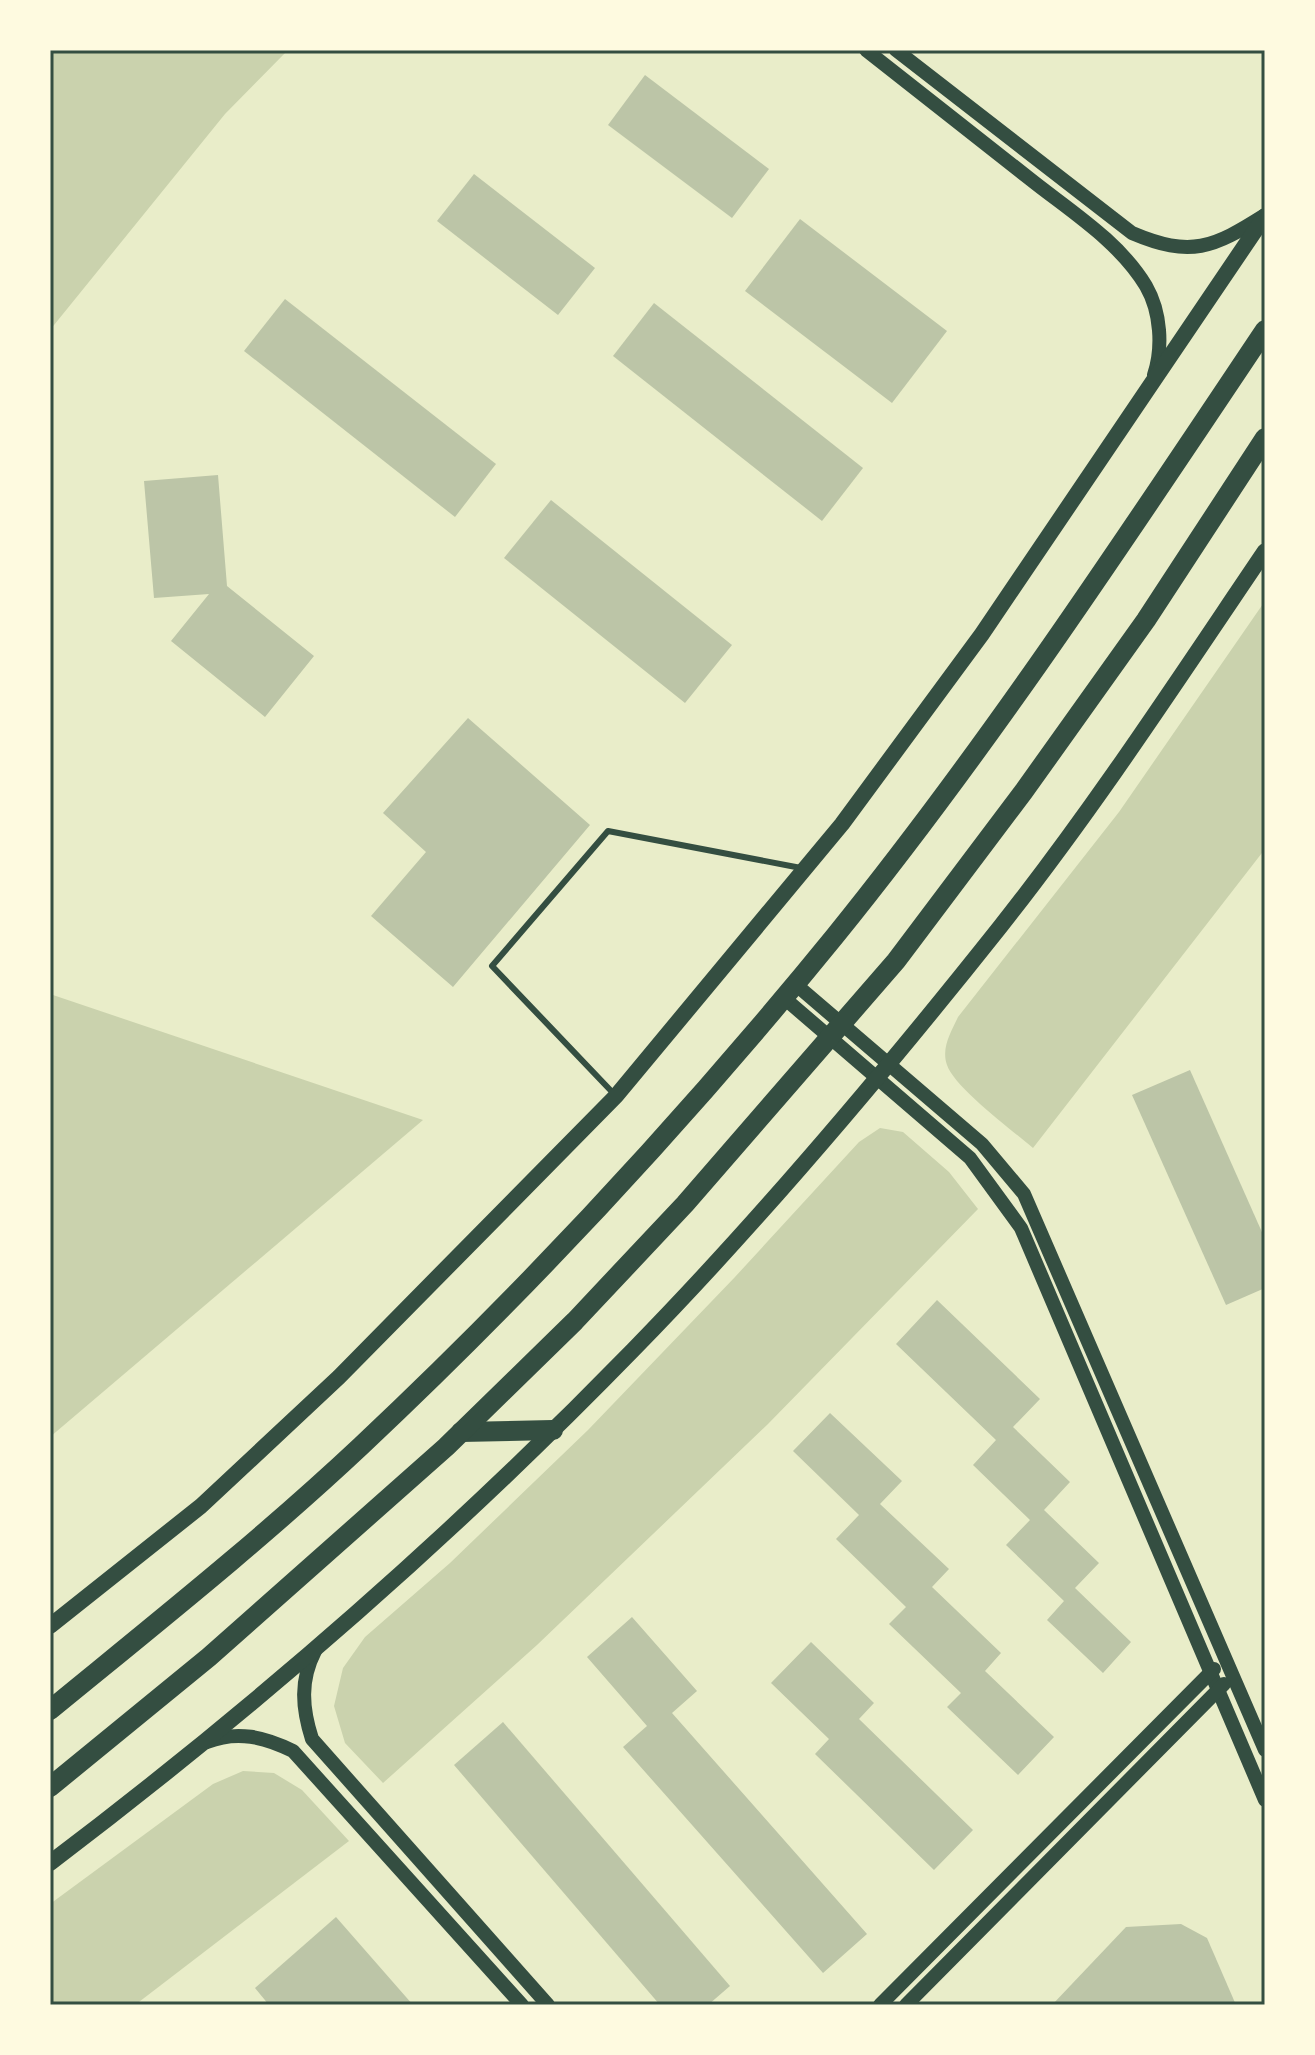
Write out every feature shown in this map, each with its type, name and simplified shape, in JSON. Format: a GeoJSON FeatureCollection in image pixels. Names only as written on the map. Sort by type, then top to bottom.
{"type":"FeatureCollection","features":[{"type":"Feature","properties":{"kind":"main road"},"geometry":{"type":"LineString","coordinates":[[50,1626],[201,1506],[316,1399],[616,1096],[842,824],[982,634],[1265,216]]}},
{"type":"Feature","properties":{"kind":"main road"},"geometry":{"type":"LineString","coordinates":[[50,1710],[193,1594],[371,1437],[481,1328],[713,1080],[945,795],[1265,330]]}},
{"type":"Feature","properties":{"kind":"main road"},"geometry":{"type":"LineString","coordinates":[[50,1787],[323,1559],[461,1432],[575,1321],[685,1204],[896,961],[1024,791],[1146,620],[1265,438]]}},
{"type":"Feature","properties":{"kind":"main road"},"geometry":{"type":"LineString","coordinates":[[50,1863],[199,1745],[412,1563],[635,1348],[736,1239],[876,1077],[1010,913],[1130,751],[1265,551]]}},
{"type":"Feature","properties":{"kind":"main road"},"geometry":{"type":"LineString","coordinates":[[461,1432],[553,1430]]}},
{"type":"Feature","properties":{"kind":"street"},"geometry":{"type":"LineString","coordinates":[[866,50],[1100,234],[1135,269],[1148,290],[1160,336],[1159,360],[1150,388]]}},
{"type":"Feature","properties":{"kind":"street"},"geometry":{"type":"LineString","coordinates":[[896,50],[1132,233],[1161,246],[1205,246],[1265,216]]}},
{"type":"Feature","properties":{"kind":"street"},"geometry":{"type":"LineString","coordinates":[[788,990],[835,1030],[876,1077],[970,1158],[1021,1228],[1265,1800]]}},
{"type":"Feature","properties":{"kind":"street"},"geometry":{"type":"LineString","coordinates":[[835,1030],[888,1062],[982,1144],[1024,1194],[1265,1750]]}},
{"type":"Feature","properties":{"kind":"street"},"geometry":{"type":"LineString","coordinates":[[318,1645],[304,1679],[306,1723],[312,1739],[548,2005]]}},
{"type":"Feature","properties":{"kind":"street"},"geometry":{"type":"LineString","coordinates":[[880,2005],[1225,1657]]}},
{"type":"Feature","properties":{"kind":"street"},"geometry":{"type":"LineString","coordinates":[[906,2005],[1233,1675]]}},
{"type":"Feature","properties":{"kind":"street"},"geometry":{"type":"LineString","coordinates":[[199,1745],[238,1735],[277,1743],[293,1751],[522,2005]]}},
{"type":"Feature","properties":{"kind":"lane"},"geometry":{"type":"LineString","coordinates":[[616,1096],[492,966],[608,831],[805,869]]}},
{"type":"Feature","properties":{"kind":"green space"},"geometry":{"type":"Polygon","coordinates":[[[50,50],[288,50],[225,114],[50,330],[50,50]]]}},
{"type":"Feature","properties":{"kind":"green space"},"geometry":{"type":"Polygon","coordinates":[[[1265,601],[1265,849],[1033,1148],[972,1096],[952,1074],[945,1059],[950,1034],[958,1017],[1119,812],[1265,601]]]}},
{"type":"Feature","properties":{"kind":"green space"},"geometry":{"type":"Polygon","coordinates":[[[50,994],[423,1120],[50,1437],[50,994]]]}},
{"type":"Feature","properties":{"kind":"green space"},"geometry":{"type":"Polygon","coordinates":[[[880,1128],[903,1132],[949,1172],[978,1209],[768,1424],[537,1645],[383,1783],[345,1743],[334,1706],[343,1668],[365,1637],[450,1563],[588,1430],[859,1142],[880,1128]]]}},
{"type":"Feature","properties":{"kind":"green space"},"geometry":{"type":"Polygon","coordinates":[[[243,1771],[274,1773],[302,1790],[349,1841],[135,2005],[50,2005],[50,1904],[213,1784],[243,1771]]]}},
{"type":"Feature","properties":{"kind":"building"},"geometry":{"type":"Polygon","coordinates":[[[645,75],[769,169],[732,218],[608,125],[645,75]]]}},
{"type":"Feature","properties":{"kind":"building"},"geometry":{"type":"Polygon","coordinates":[[[474,174],[595,268],[558,315],[437,221],[474,174]]]}},
{"type":"Feature","properties":{"kind":"building"},"geometry":{"type":"Polygon","coordinates":[[[800,219],[947,331],[892,403],[745,291],[800,219]]]}},
{"type":"Feature","properties":{"kind":"building"},"geometry":{"type":"Polygon","coordinates":[[[285,299],[496,464],[455,517],[244,351],[285,299]]]}},
{"type":"Feature","properties":{"kind":"building"},"geometry":{"type":"Polygon","coordinates":[[[654,303],[863,468],[822,521],[613,356],[654,303]]]}},
{"type":"Feature","properties":{"kind":"building"},"geometry":{"type":"Polygon","coordinates":[[[218,475],[227,586],[314,656],[265,717],[171,641],[209,594],[154,598],[144,481],[218,475]]]}},
{"type":"Feature","properties":{"kind":"building"},"geometry":{"type":"Polygon","coordinates":[[[551,500],[732,645],[685,703],[504,558],[551,500]]]}},
{"type":"Feature","properties":{"kind":"building"},"geometry":{"type":"Polygon","coordinates":[[[468,718],[590,825],[453,987],[371,916],[426,852],[383,813],[468,718]]]}},
{"type":"Feature","properties":{"kind":"building"},"geometry":{"type":"Polygon","coordinates":[[[1190,1070],[1265,1239],[1265,1288],[1226,1305],[1132,1095],[1190,1070]]]}},
{"type":"Feature","properties":{"kind":"building"},"geometry":{"type":"Polygon","coordinates":[[[937,1300],[1040,1399],[1013,1427],[1070,1482],[1044,1510],[1099,1563],[1075,1588],[1131,1642],[1103,1673],[1047,1620],[1064,1601],[1006,1545],[1030,1520],[973,1465],[996,1440],[896,1344],[937,1300]]]}},
{"type":"Feature","properties":{"kind":"building"},"geometry":{"type":"Polygon","coordinates":[[[830,1413],[902,1481],[880,1504],[949,1569],[932,1587],[1001,1653],[985,1671],[1054,1737],[1018,1775],[947,1707],[961,1693],[889,1624],[906,1607],[836,1539],[859,1515],[793,1451],[830,1413]]]}},
{"type":"Feature","properties":{"kind":"building"},"geometry":{"type":"Polygon","coordinates":[[[632,1617],[697,1691],[672,1713],[867,1934],[823,1973],[623,1747],[647,1726],[587,1657],[632,1617]]]}},
{"type":"Feature","properties":{"kind":"building"},"geometry":{"type":"Polygon","coordinates":[[[811,1642],[874,1703],[859,1719],[973,1830],[934,1870],[815,1754],[829,1739],[771,1683],[811,1642]]]}},
{"type":"Feature","properties":{"kind":"building"},"geometry":{"type":"Polygon","coordinates":[[[503,1722],[730,1986],[708,2005],[660,2005],[454,1765],[503,1722]]]}},
{"type":"Feature","properties":{"kind":"building"},"geometry":{"type":"Polygon","coordinates":[[[336,1917],[413,2005],[269,2005],[255,1988],[336,1917]]]}},
{"type":"Feature","properties":{"kind":"building"},"geometry":{"type":"Polygon","coordinates":[[[1181,1924],[1207,1938],[1236,2005],[1052,2005],[1126,1927],[1181,1924]]]}}]}
